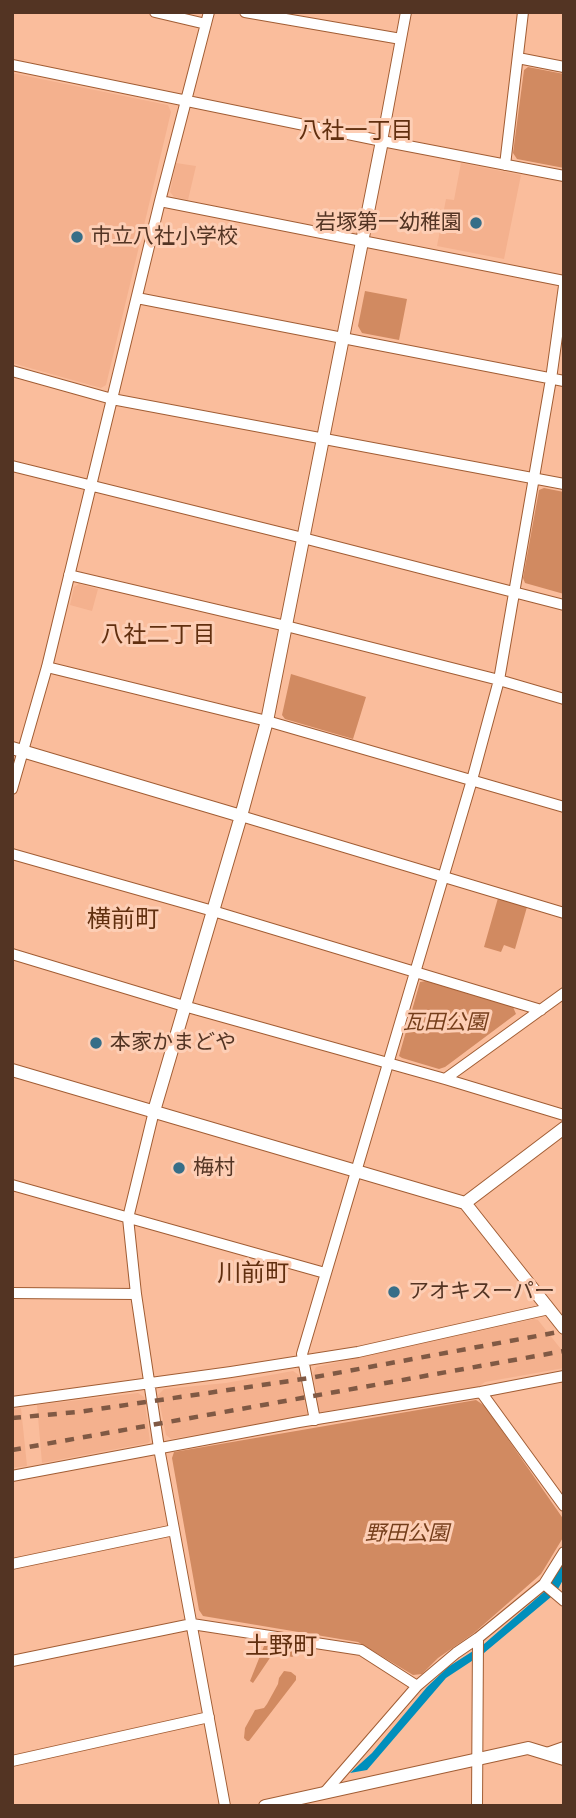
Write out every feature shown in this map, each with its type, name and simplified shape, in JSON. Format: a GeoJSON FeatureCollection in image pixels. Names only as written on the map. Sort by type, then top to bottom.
{"type":"FeatureCollection","features":[{"type":"Feature","properties":{"kind":"street"},"geometry":{"type":"LineString","coordinates":[[12,789],[18,750],[47,667],[207,18],[155,12]]}},
{"type":"Feature","properties":{"kind":"street"},"geometry":{"type":"LineString","coordinates":[[246,12],[401,39]]}},
{"type":"Feature","properties":{"kind":"street"},"geometry":{"type":"LineString","coordinates":[[225,1806],[159,1448],[136,1294],[128,1218],[154,1111],[267,721],[407,12]]}},
{"type":"Feature","properties":{"kind":"street"},"geometry":{"type":"LineString","coordinates":[[505,165],[523,12]]}},
{"type":"Feature","properties":{"kind":"street"},"geometry":{"type":"LineString","coordinates":[[518,58],[564,67]]}},
{"type":"Feature","properties":{"kind":"street"},"geometry":{"type":"LineString","coordinates":[[12,65],[564,176]]}},
{"type":"Feature","properties":{"kind":"street"},"geometry":{"type":"LineString","coordinates":[[160,201],[564,284],[551,379],[499,680],[472,780],[302,1354],[315,1420]]}},
{"type":"Feature","properties":{"kind":"street"},"geometry":{"type":"LineString","coordinates":[[137,298],[564,382]]}},
{"type":"Feature","properties":{"kind":"street"},"geometry":{"type":"LineString","coordinates":[[12,371],[112,398],[564,484]]}},
{"type":"Feature","properties":{"kind":"street"},"geometry":{"type":"LineString","coordinates":[[12,466],[564,605]]}},
{"type":"Feature","properties":{"kind":"street"},"geometry":{"type":"LineString","coordinates":[[69,575],[286,626],[564,699]]}},
{"type":"Feature","properties":{"kind":"street"},"geometry":{"type":"LineString","coordinates":[[47,667],[267,721],[564,807]]}},
{"type":"Feature","properties":{"kind":"street"},"geometry":{"type":"LineString","coordinates":[[18,750],[564,913]]}},
{"type":"Feature","properties":{"kind":"street"},"geometry":{"type":"LineString","coordinates":[[12,854],[213,911],[541,1010]]}},
{"type":"Feature","properties":{"kind":"street"},"geometry":{"type":"LineString","coordinates":[[12,954],[564,1115]]}},
{"type":"Feature","properties":{"kind":"street"},"geometry":{"type":"LineString","coordinates":[[445,1079],[564,993]]}},
{"type":"Feature","properties":{"kind":"street"},"geometry":{"type":"LineString","coordinates":[[12,1070],[466,1203],[555,1312],[564,1328]]}},
{"type":"Feature","properties":{"kind":"street"},"geometry":{"type":"LineString","coordinates":[[466,1203],[564,1128]]}},
{"type":"Feature","properties":{"kind":"street"},"geometry":{"type":"LineString","coordinates":[[12,1185],[325,1273]]}},
{"type":"Feature","properties":{"kind":"street"},"geometry":{"type":"LineString","coordinates":[[12,1293],[136,1294]]}},
{"type":"Feature","properties":{"kind":"street"},"geometry":{"type":"LineString","coordinates":[[12,1402],[358,1352],[555,1312]]}},
{"type":"Feature","properties":{"kind":"street"},"geometry":{"type":"LineString","coordinates":[[12,1476],[564,1376]]}},
{"type":"Feature","properties":{"kind":"street"},"geometry":{"type":"LineString","coordinates":[[481,1392],[564,1506]]}},
{"type":"Feature","properties":{"kind":"street"},"geometry":{"type":"LineString","coordinates":[[12,1564],[174,1530]]}},
{"type":"Feature","properties":{"kind":"street"},"geometry":{"type":"LineString","coordinates":[[325,1792],[417,1686],[456,1653],[478,1642],[545,1585],[564,1552]]}},
{"type":"Feature","properties":{"kind":"street"},"geometry":{"type":"LineString","coordinates":[[545,1585],[560,1598]]}},
{"type":"Feature","properties":{"kind":"street"},"geometry":{"type":"LineString","coordinates":[[12,1661],[192,1624],[361,1650],[417,1686]]}},
{"type":"Feature","properties":{"kind":"street"},"geometry":{"type":"LineString","coordinates":[[478,1642],[478,1806]]}},
{"type":"Feature","properties":{"kind":"street"},"geometry":{"type":"LineString","coordinates":[[12,1761],[209,1717]]}},
{"type":"Feature","properties":{"kind":"street"},"geometry":{"type":"LineString","coordinates":[[547,1753],[564,1747]]}},
{"type":"Feature","properties":{"kind":"street"},"geometry":{"type":"LineString","coordinates":[[265,1806],[296,1802],[325,1792],[528,1748],[564,1759]]}},
{"type":"Feature","properties":{"kind":"shaded area","name":"市立八社小学校"},"geometry":{"type":"Polygon","coordinates":[[[12,73],[168,105],[171,112],[106,385],[101,388],[12,363],[12,73]]]}},
{"type":"Feature","properties":{"kind":"shaded area"},"geometry":{"type":"Polygon","coordinates":[[[176,163],[196,166],[188,200],[174,197],[170,192],[176,163]]]}},
{"type":"Feature","properties":{"kind":"shaded area","name":"岩塚第一幼稚園"},"geometry":{"type":"Polygon","coordinates":[[[461,163],[521,175],[504,259],[437,246],[446,199],[454,200],[461,163]]]}},
{"type":"Feature","properties":{"kind":"shaded area"},"geometry":{"type":"Polygon","coordinates":[[[79,584],[98,589],[92,611],[70,605],[74,587],[79,584]]]}},
{"type":"Feature","properties":{"kind":"shaded area"},"geometry":{"type":"Polygon","coordinates":[[[538,1320],[564,1353],[564,1368],[485,1382],[478,1387],[321,1412],[319,1410],[313,1373],[316,1367],[538,1320]]]}},
{"type":"Feature","properties":{"kind":"shaded area"},"geometry":{"type":"Polygon","coordinates":[[[293,1371],[299,1375],[306,1416],[171,1439],[166,1435],[158,1395],[164,1389],[226,1383],[293,1371]]]}},
{"type":"Feature","properties":{"kind":"shaded area"},"geometry":{"type":"Polygon","coordinates":[[[138,1393],[144,1397],[150,1441],[148,1443],[42,1463],[37,1405],[138,1393]]]}},
{"type":"Feature","properties":{"kind":"shaded area"},"geometry":{"type":"Polygon","coordinates":[[[21,1408],[27,1466],[12,1468],[12,1409],[21,1408]]]}},
{"type":"Feature","properties":{"kind":"green space"},"geometry":{"type":"Polygon","coordinates":[[[528,67],[564,74],[564,168],[517,159],[513,153],[524,70],[528,67]]]}},
{"type":"Feature","properties":{"kind":"green space"},"geometry":{"type":"Polygon","coordinates":[[[365,291],[407,299],[399,340],[362,333],[358,326],[365,291]]]}},
{"type":"Feature","properties":{"kind":"green space"},"geometry":{"type":"Polygon","coordinates":[[[544,488],[564,492],[564,594],[525,583],[523,578],[539,490],[544,488]]]}},
{"type":"Feature","properties":{"kind":"green space"},"geometry":{"type":"Polygon","coordinates":[[[291,674],[366,697],[353,739],[285,719],[282,715],[291,674]]]}},
{"type":"Feature","properties":{"kind":"green space"},"geometry":{"type":"Polygon","coordinates":[[[498,898],[527,907],[515,949],[504,945],[501,952],[484,947],[498,898]]]}},
{"type":"Feature","properties":{"kind":"green space","name":"瓦田公園"},"geometry":{"type":"Polygon","coordinates":[[[426,981],[513,1007],[516,1014],[445,1067],[439,1069],[402,1058],[399,1056],[420,982],[426,981]]]}},
{"type":"Feature","properties":{"kind":"green space","name":"野田公園"},"geometry":{"type":"Polygon","coordinates":[[[476,1400],[485,1406],[564,1520],[564,1536],[541,1574],[474,1633],[438,1658],[422,1674],[413,1675],[358,1642],[203,1616],[199,1610],[172,1458],[174,1452],[476,1400]]]}},
{"type":"Feature","properties":{"kind":"green space"},"geometry":{"type":"Polygon","coordinates":[[[266,1641],[298,1647],[299,1652],[292,1657],[274,1652],[253,1683],[250,1681],[266,1641]]]}},
{"type":"Feature","properties":{"kind":"green space"},"geometry":{"type":"Polygon","coordinates":[[[284,1671],[291,1672],[296,1676],[296,1680],[247,1741],[244,1738],[245,1728],[255,1710],[264,1708],[267,1704],[284,1671]]]}},
{"type":"Feature","properties":{"kind":"water"},"geometry":{"type":"Polygon","coordinates":[[[564,1562],[564,1578],[551,1597],[484,1653],[446,1678],[367,1770],[350,1773],[372,1753],[427,1687],[448,1667],[484,1644],[545,1591],[564,1562]]]}},
{"type":"Feature","properties":{"kind":"railway"},"geometry":{"type":"LineString","coordinates":[[12,1418],[78,1412],[310,1378],[564,1331]]}},
{"type":"Feature","properties":{"kind":"railway"},"geometry":{"type":"LineString","coordinates":[[12,1450],[564,1351]]}},
{"type":"Feature","properties":{"kind":"place","name":"岩塚第一幼稚園"},"geometry":{"type":"Point","coordinates":[476,223]}},
{"type":"Feature","properties":{"kind":"place","name":"市立八社小学校"},"geometry":{"type":"Point","coordinates":[77,237]}},
{"type":"Feature","properties":{"kind":"place","name":"本家かまどや"},"geometry":{"type":"Point","coordinates":[96,1043]}},
{"type":"Feature","properties":{"kind":"place","name":"梅村"},"geometry":{"type":"Point","coordinates":[179,1168]}},
{"type":"Feature","properties":{"kind":"place","name":"アオキスーパー"},"geometry":{"type":"Point","coordinates":[394,1292]}},
{"type":"Feature","properties":{"kind":"district","name":"八社一丁目"},"geometry":{"type":"Point","coordinates":[356,131]}},
{"type":"Feature","properties":{"kind":"district","name":"八社二丁目"},"geometry":{"type":"Point","coordinates":[158,635]}},
{"type":"Feature","properties":{"kind":"district","name":"横前町"},"geometry":{"type":"Point","coordinates":[123,920]}},
{"type":"Feature","properties":{"kind":"district","name":"川前町"},"geometry":{"type":"Point","coordinates":[253,1274]}},
{"type":"Feature","properties":{"kind":"district","name":"土野町"},"geometry":{"type":"Point","coordinates":[281,1647]}}]}
